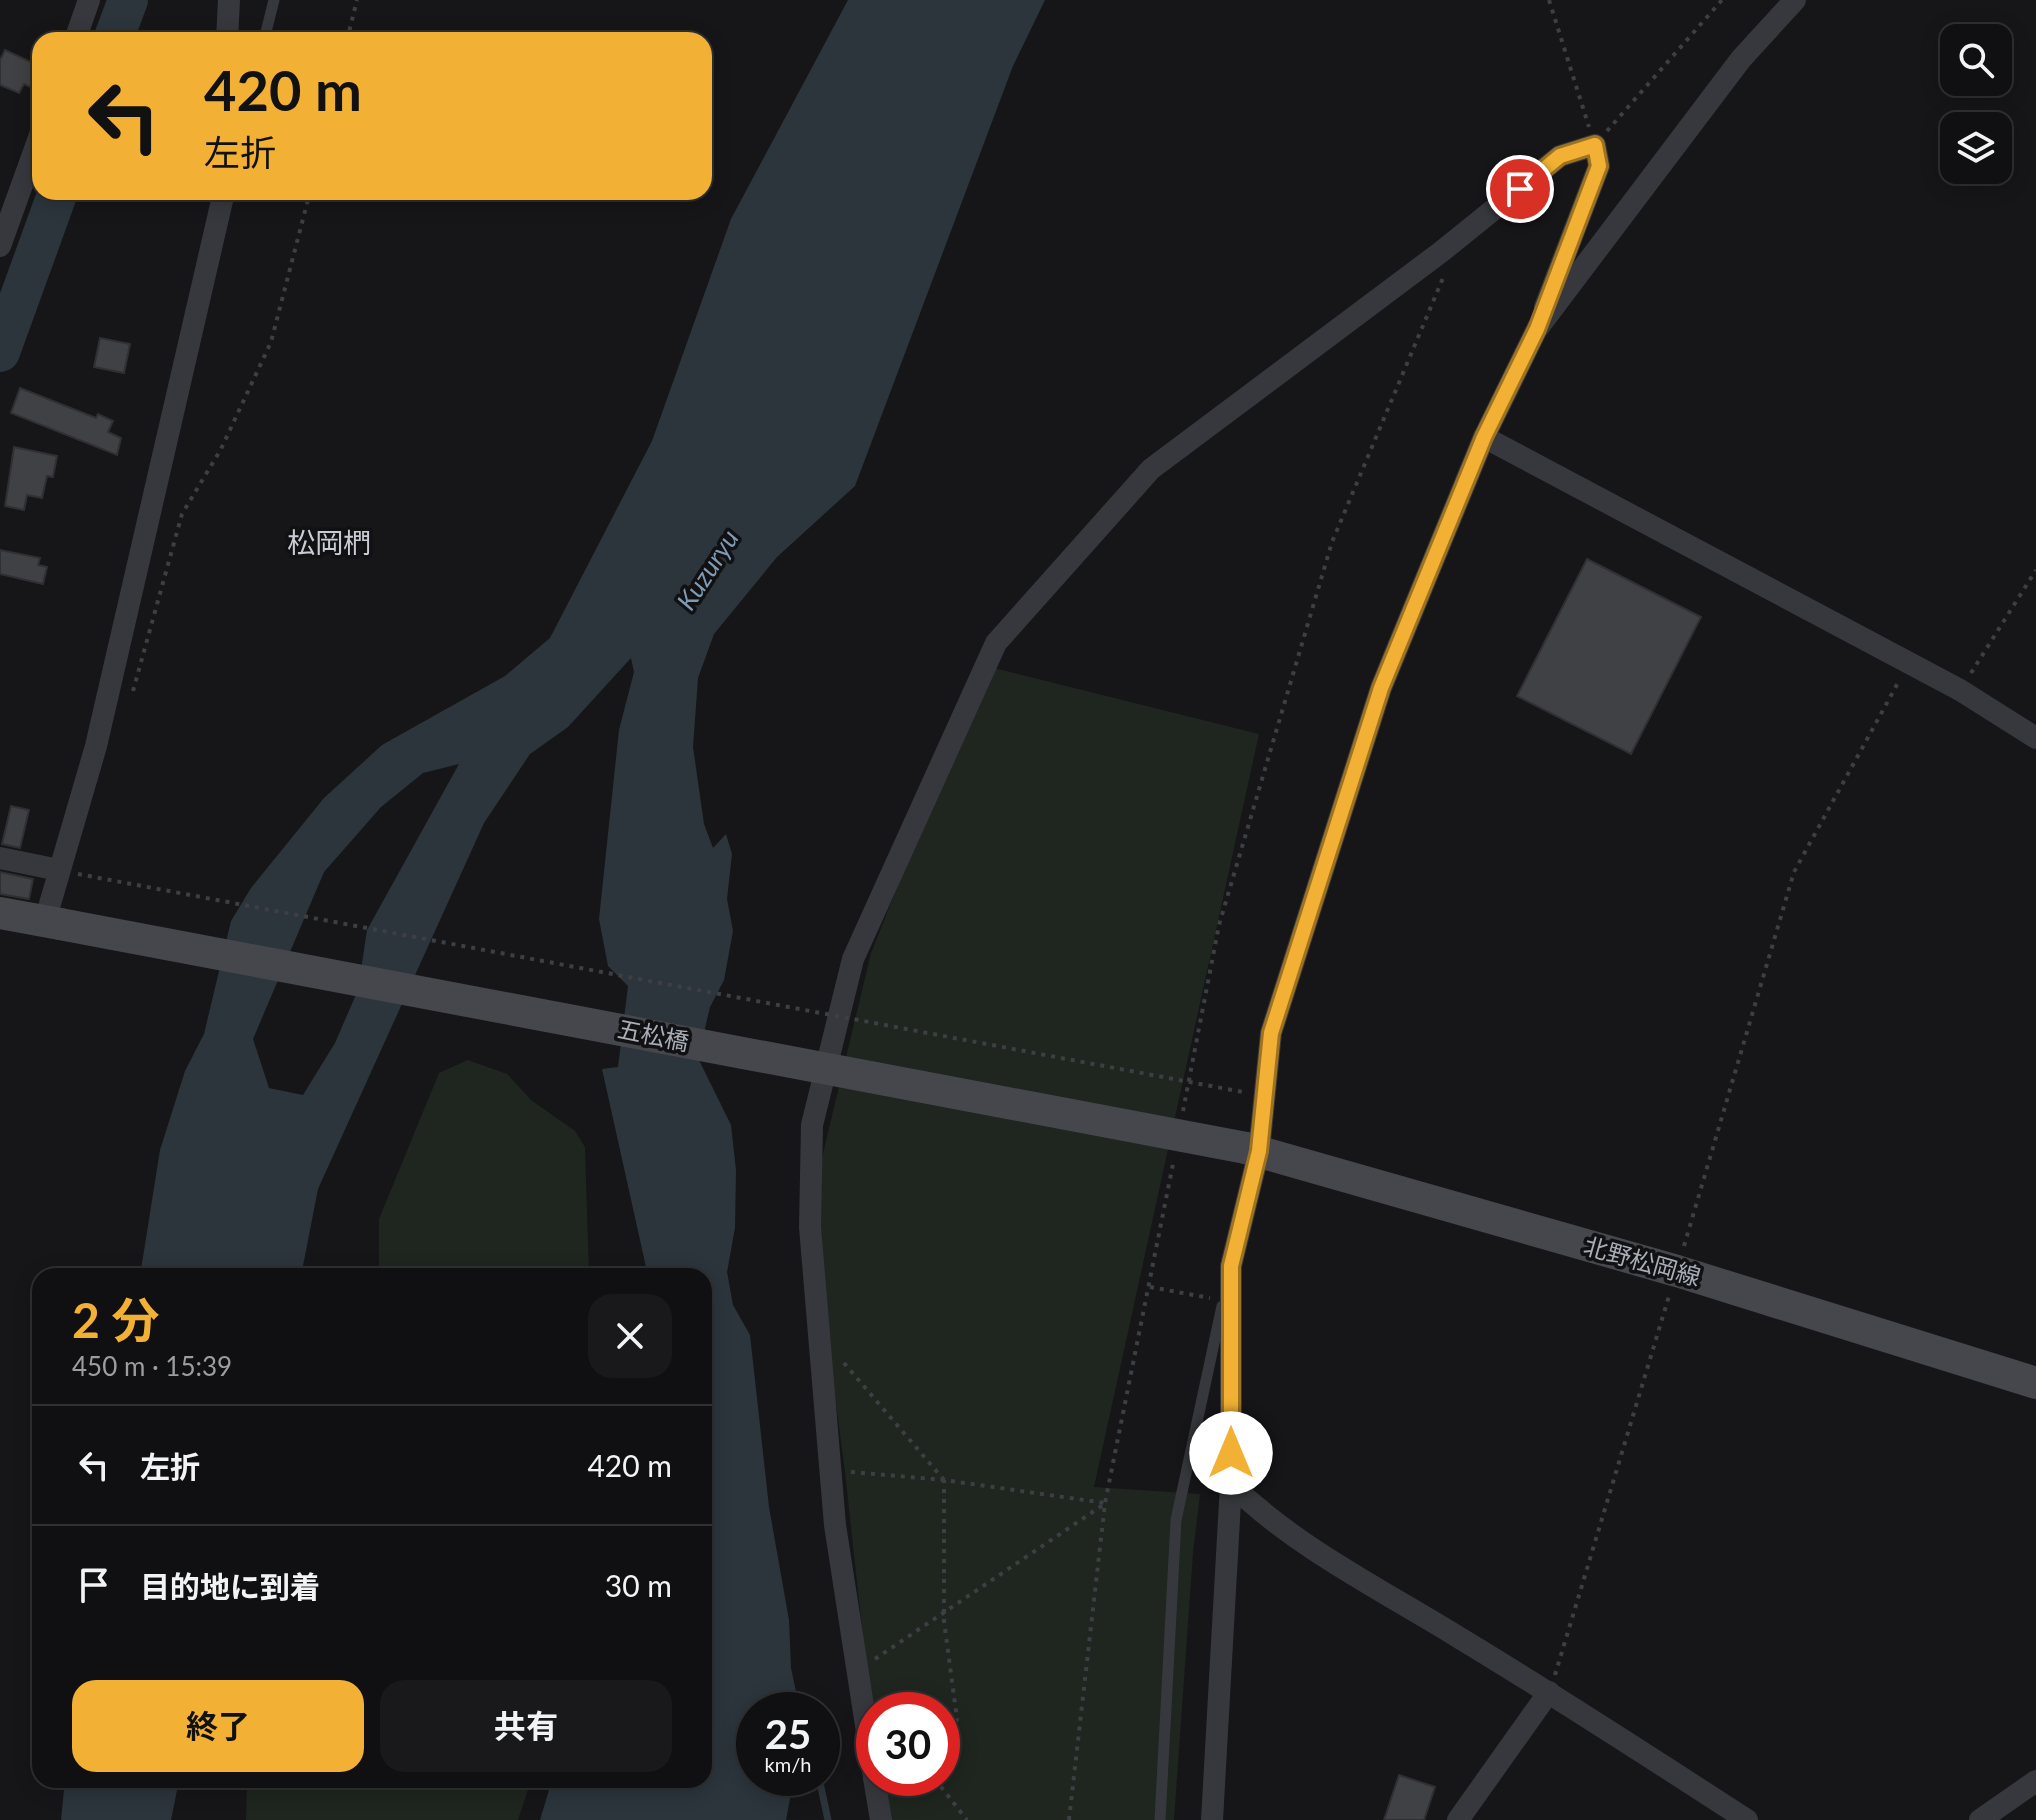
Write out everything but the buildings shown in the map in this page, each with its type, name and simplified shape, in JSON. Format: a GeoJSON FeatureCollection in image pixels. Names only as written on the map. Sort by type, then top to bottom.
{"type":"FeatureCollection","features":[{"type":"Feature","properties":{"kind":"main road"},"geometry":{"type":"LineString","coordinates":[[0,913],[53,922]]}},
{"type":"Feature","properties":{"kind":"main road","name":"五松橋"},"geometry":{"type":"LineString","coordinates":[[53,922],[1252,1150]]}},
{"type":"Feature","properties":{"kind":"main road","name":"北野松岡線"},"geometry":{"type":"LineString","coordinates":[[1252,1150],[1677,1271],[2036,1383]]}},
{"type":"Feature","properties":{"kind":"street"},"geometry":{"type":"LineString","coordinates":[[78,32],[89,0]]}},
{"type":"Feature","properties":{"kind":"street"},"geometry":{"type":"LineString","coordinates":[[227,32],[229,0]]}},
{"type":"Feature","properties":{"kind":"street"},"geometry":{"type":"LineString","coordinates":[[1537,329],[1741,59],[1795,0]]}},
{"type":"Feature","properties":{"kind":"street"},"geometry":{"type":"LineString","coordinates":[[861,1692],[831,1470],[819,1334],[810,1227],[812,1125],[853,959],[996,643],[1151,469],[1460,237],[1560,156],[1595,145],[1599,166],[1537,329],[1484,437],[1381,688],[1271,1033],[1231,1266],[1231,1484],[1212,1820]]}},
{"type":"Feature","properties":{"kind":"street"},"geometry":{"type":"LineString","coordinates":[[0,246],[32,157]]}},
{"type":"Feature","properties":{"kind":"street"},"geometry":{"type":"LineString","coordinates":[[53,922],[69,872],[222,200]]}},
{"type":"Feature","properties":{"kind":"street"},"geometry":{"type":"LineString","coordinates":[[1484,437],[1960,690],[2036,738]]}},
{"type":"Feature","properties":{"kind":"street"},"geometry":{"type":"LineString","coordinates":[[0,858],[69,872]]}},
{"type":"Feature","properties":{"kind":"street"},"geometry":{"type":"LineString","coordinates":[[1231,1484],[1257,1510],[1322,1553],[1549,1692],[1747,1820]]}},
{"type":"Feature","properties":{"kind":"street"},"geometry":{"type":"LineString","coordinates":[[1458,1820],[1549,1692]]}},
{"type":"Feature","properties":{"kind":"street"},"geometry":{"type":"LineString","coordinates":[[1980,1820],[2036,1781]]}},
{"type":"Feature","properties":{"kind":"street"},"geometry":{"type":"LineString","coordinates":[[877,1796],[881,1820]]}},
{"type":"Feature","properties":{"kind":"lane"},"geometry":{"type":"LineString","coordinates":[[266,32],[274,0]]}},
{"type":"Feature","properties":{"kind":"lane"},"geometry":{"type":"LineString","coordinates":[[1160,1820],[1176,1520],[1231,1266]]}},
{"type":"Feature","properties":{"kind":"path"},"geometry":{"type":"LineString","coordinates":[[349,32],[357,0]]}},
{"type":"Feature","properties":{"kind":"path"},"geometry":{"type":"LineString","coordinates":[[1549,0],[1595,145]]}},
{"type":"Feature","properties":{"kind":"path"},"geometry":{"type":"LineString","coordinates":[[1595,145],[1722,0]]}},
{"type":"Feature","properties":{"kind":"path"},"geometry":{"type":"LineString","coordinates":[[131,698],[182,514],[221,449],[271,342],[308,200]]}},
{"type":"Feature","properties":{"kind":"path"},"geometry":{"type":"LineString","coordinates":[[1182,1121],[1219,925],[1332,542],[1460,237]]}},
{"type":"Feature","properties":{"kind":"path"},"geometry":{"type":"LineString","coordinates":[[1960,690],[2036,570]]}},
{"type":"Feature","properties":{"kind":"path"},"geometry":{"type":"LineString","coordinates":[[1549,1692],[1794,872],[1909,663]]}},
{"type":"Feature","properties":{"kind":"path"},"geometry":{"type":"LineString","coordinates":[[69,872],[83,859]]}},
{"type":"Feature","properties":{"kind":"path"},"geometry":{"type":"LineString","coordinates":[[69,872],[1243,1092]]}},
{"type":"Feature","properties":{"kind":"path"},"geometry":{"type":"LineString","coordinates":[[1069,1820],[1105,1503],[1176,1151]]}},
{"type":"Feature","properties":{"kind":"path"},"geometry":{"type":"LineString","coordinates":[[1150,1287],[1224,1301]]}},
{"type":"Feature","properties":{"kind":"path"},"geometry":{"type":"LineString","coordinates":[[819,1334],[944,1480],[944,1621],[953,1692]]}},
{"type":"Feature","properties":{"kind":"path"},"geometry":{"type":"LineString","coordinates":[[831,1470],[944,1480],[1105,1503]]}},
{"type":"Feature","properties":{"kind":"path"},"geometry":{"type":"LineString","coordinates":[[858,1671],[1105,1503]]}},
{"type":"Feature","properties":{"kind":"path"},"geometry":{"type":"LineString","coordinates":[[948,1796],[967,1820]]}},
{"type":"Feature","properties":{"kind":"shaded area"},"geometry":{"type":"Polygon","coordinates":[[[986,666],[1259,734],[1094,1487],[1200,1494],[1174,1820],[883,1820],[880,1796],[960,1796],[960,1692],[869,1692],[845,1472],[810,1208],[871,953],[986,666]]]}},
{"type":"Feature","properties":{"kind":"shaded area"},"geometry":{"type":"Polygon","coordinates":[[[468,1060],[507,1074],[531,1100],[575,1131],[585,1147],[589,1268],[379,1268],[379,1219],[439,1073],[468,1060]]]}},
{"type":"Feature","properties":{"kind":"shaded area"},"geometry":{"type":"Polygon","coordinates":[[[247,1788],[528,1788],[518,1820],[246,1820],[247,1788]]]}},
{"type":"Feature","properties":{"kind":"water","name":"Kuzuryu"},"geometry":{"type":"Polygon","coordinates":[[[848,0],[1045,0],[1013,66],[855,486],[777,557],[714,634],[698,678],[693,747],[704,824],[713,848],[726,834],[732,854],[727,899],[733,931],[724,980],[710,1007],[698,1058],[731,1125],[736,1170],[735,1228],[727,1272],[733,1305],[750,1335],[769,1507],[789,1620],[791,1668],[796,1692],[736,1692],[736,1796],[791,1796],[786,1820],[540,1820],[550,1788],[712,1788],[712,1268],[646,1268],[602,1069],[618,1067],[628,986],[608,966],[599,919],[619,730],[634,672],[631,658],[568,727],[530,754],[484,823],[318,1189],[303,1268],[141,1268],[160,1150],[185,1071],[204,1034],[231,921],[251,888],[324,798],[382,745],[505,676],[550,638],[652,441],[731,219],[848,0]],[[459,764],[423,773],[381,807],[324,872],[253,1039],[269,1088],[303,1095],[335,1043],[358,990],[367,930],[459,764]]]}},
{"type":"Feature","properties":{"kind":"water"},"geometry":{"type":"Polygon","coordinates":[[[64,1788],[177,1788],[171,1820],[61,1820],[64,1788]]]}},
{"type":"Feature","properties":{"kind":"waterway"},"geometry":{"type":"LineString","coordinates":[[116,32],[128,0]]}},
{"type":"Feature","properties":{"kind":"waterway"},"geometry":{"type":"LineString","coordinates":[[0,352],[55,200]]}},
{"type":"Feature","properties":{"kind":"waterway"},"geometry":{"type":"LineString","coordinates":[[823,1796],[828,1820]]}},
{"type":"Feature","properties":{"kind":"district","name":"松岡椚"},"geometry":{"type":"Point","coordinates":[329,543]}},
{"type":"Feature","properties":{"kind":"route"},"geometry":{"type":"LineString","coordinates":[[1231,1453],[1231,1266],[1259,1151],[1271,1033],[1381,688],[1484,437],[1537,329],[1599,166],[1595,145],[1560,156],[1520,189]]}}]}
